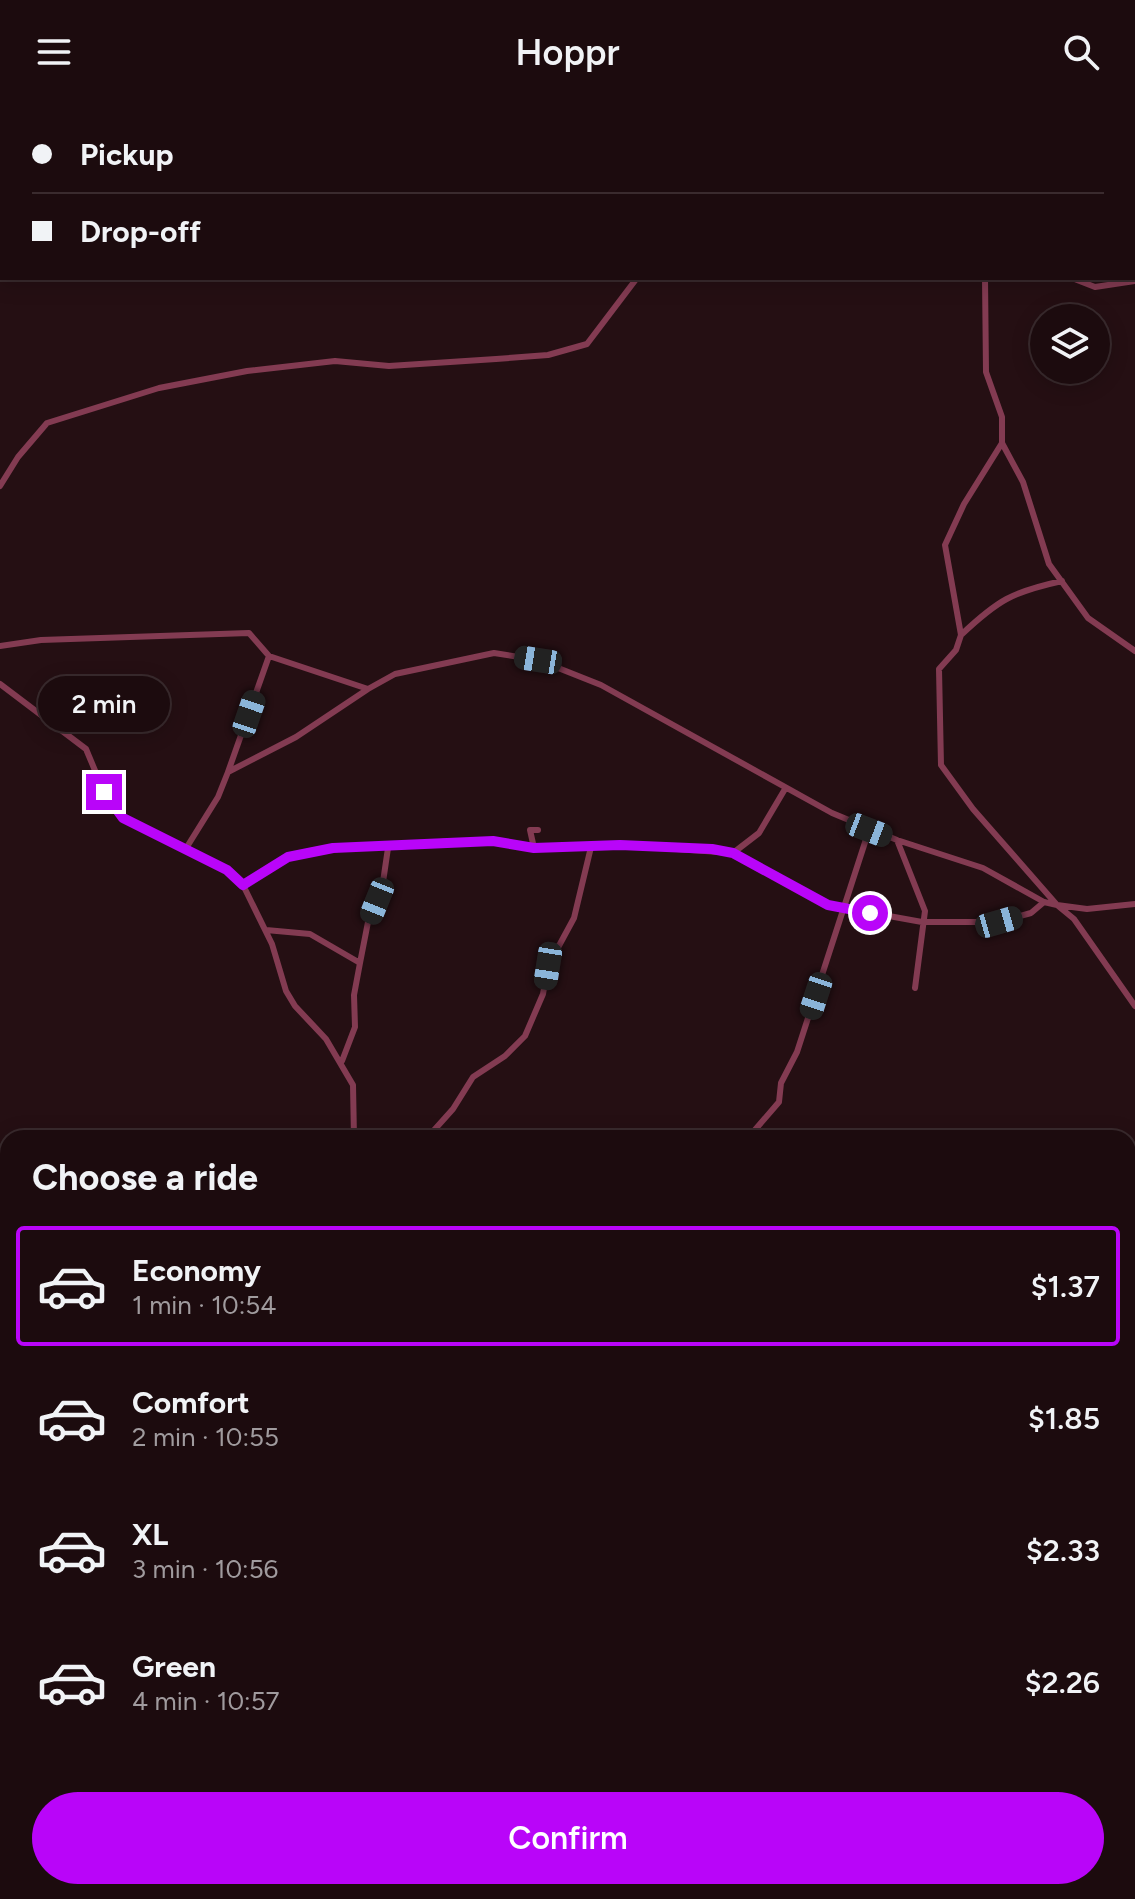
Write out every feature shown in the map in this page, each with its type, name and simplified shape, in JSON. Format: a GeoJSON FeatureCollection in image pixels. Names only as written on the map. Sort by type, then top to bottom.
{"type":"FeatureCollection","features":[{"type":"Feature","properties":{"kind":"street"},"geometry":{"type":"LineString","coordinates":[[0,486],[18,457],[47,423],[159,388],[247,371],[335,361],[389,366],[496,359],[548,355],[587,344],[635,280]]}},
{"type":"Feature","properties":{"kind":"street"},"geometry":{"type":"LineString","coordinates":[[985,280],[986,372],[1002,417],[1002,443],[1023,482],[1049,564],[1088,618],[1135,651]]}},
{"type":"Feature","properties":{"kind":"street"},"geometry":{"type":"LineString","coordinates":[[1077,280],[1095,287],[1135,281]]}},
{"type":"Feature","properties":{"kind":"street"},"geometry":{"type":"LineString","coordinates":[[961,635],[945,545],[964,504],[1002,443]]}},
{"type":"Feature","properties":{"kind":"street"},"geometry":{"type":"LineString","coordinates":[[1062,581],[1022,590],[993,604],[961,635],[956,650],[939,669],[941,765],[958,791],[1057,905],[1074,919],[1135,1006]]}},
{"type":"Feature","properties":{"kind":"street"},"geometry":{"type":"LineString","coordinates":[[0,646],[41,640],[219,631],[249,633],[269,656],[368,689]]}},
{"type":"Feature","properties":{"kind":"street"},"geometry":{"type":"LineString","coordinates":[[228,772],[296,737],[395,674],[494,653],[538,660],[601,685],[785,789],[869,830],[983,868],[1044,902],[1087,909],[1135,904]]}},
{"type":"Feature","properties":{"kind":"street"},"geometry":{"type":"LineString","coordinates":[[185,850],[218,797],[269,656]]}},
{"type":"Feature","properties":{"kind":"street"},"geometry":{"type":"LineString","coordinates":[[0,684],[86,749],[104,792],[123,818],[227,870],[243,885],[266,930],[286,991],[342,1061],[353,1085],[354,1130]]}},
{"type":"Feature","properties":{"kind":"street"},"geometry":{"type":"LineString","coordinates":[[733,853],[759,833],[785,789]]}},
{"type":"Feature","properties":{"kind":"street"},"geometry":{"type":"LineString","coordinates":[[534,848],[530,830],[538,830]]}},
{"type":"Feature","properties":{"kind":"street"},"geometry":{"type":"LineString","coordinates":[[755,1130],[779,1102],[781,1083],[797,1052],[869,830]]}},
{"type":"Feature","properties":{"kind":"street"},"geometry":{"type":"LineString","coordinates":[[897,840],[925,911],[915,988]]}},
{"type":"Feature","properties":{"kind":"street"},"geometry":{"type":"LineString","coordinates":[[243,885],[288,857],[310,851],[480,841],[534,848],[620,845],[733,853],[828,905],[922,922],[999,922],[1031,913],[1044,902]]}},
{"type":"Feature","properties":{"kind":"street"},"geometry":{"type":"LineString","coordinates":[[434,1130],[453,1109],[473,1077],[505,1056],[525,1036],[543,994],[548,966],[574,918],[591,847]]}},
{"type":"Feature","properties":{"kind":"street"},"geometry":{"type":"LineString","coordinates":[[342,1061],[355,1027],[354,995],[368,922],[383,882],[388,848]]}},
{"type":"Feature","properties":{"kind":"street"},"geometry":{"type":"LineString","coordinates":[[266,930],[310,934],[360,963]]}},
{"type":"Feature","properties":{"kind":"route"},"geometry":{"type":"LineString","coordinates":[[104,792],[123,818],[227,870],[243,885],[288,857],[333,848],[388,848],[454,841],[493,841],[534,848],[620,845],[712,849],[733,853],[784,878],[828,905],[870,913]]}}]}
